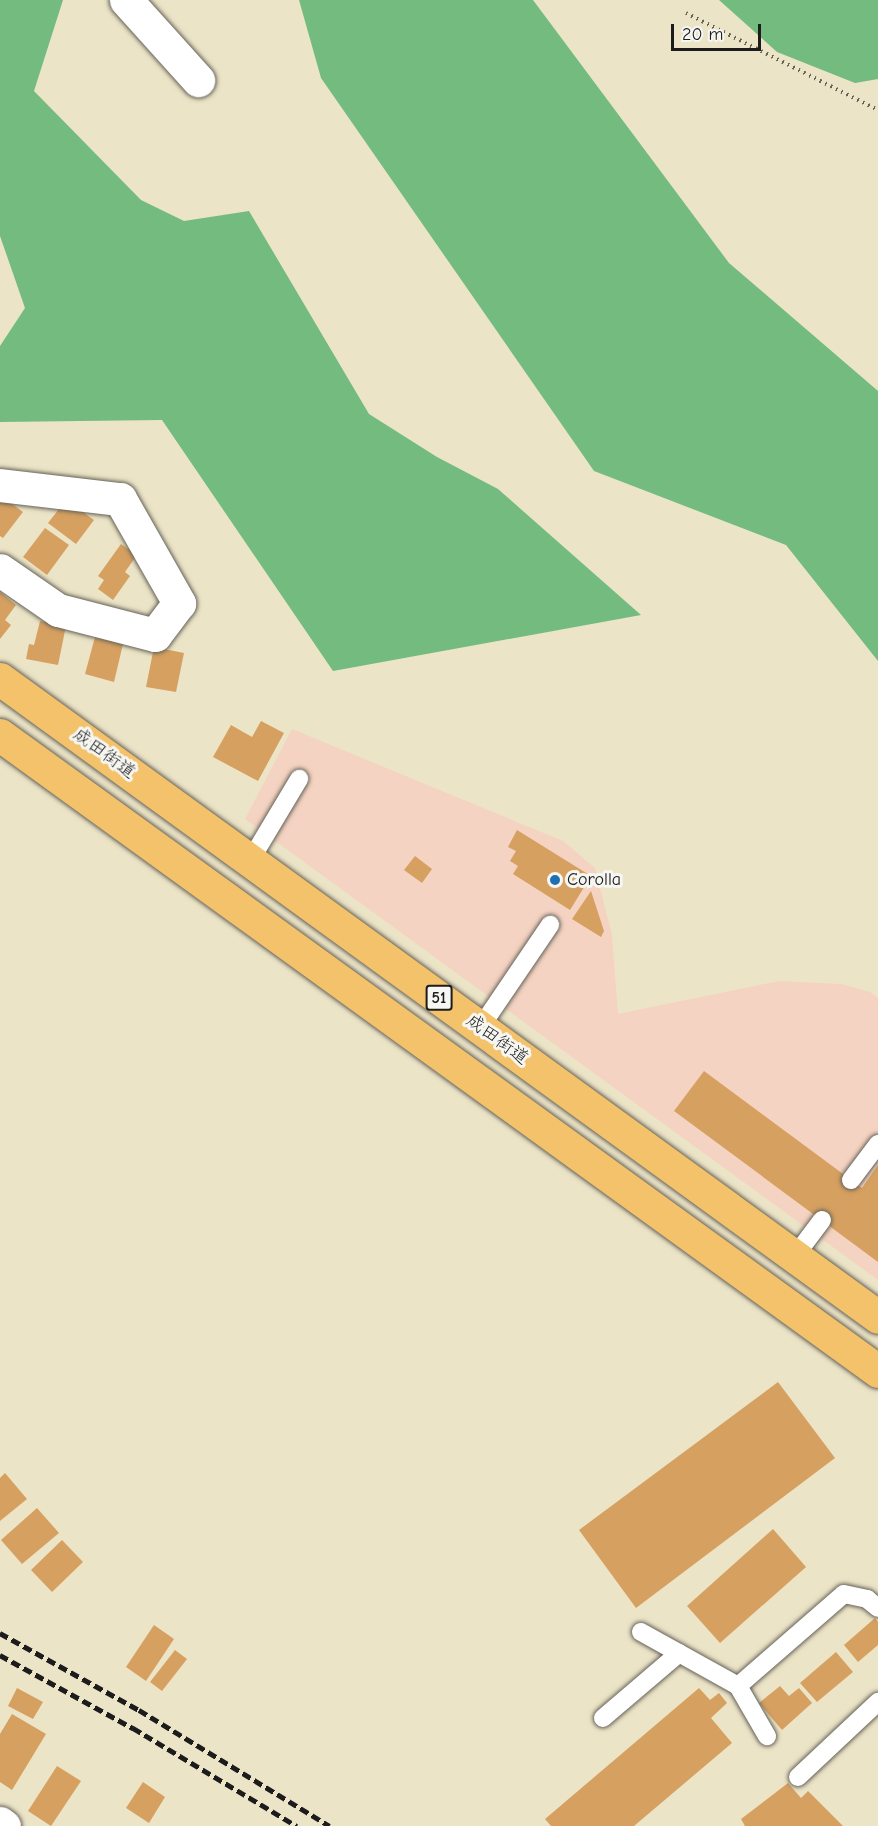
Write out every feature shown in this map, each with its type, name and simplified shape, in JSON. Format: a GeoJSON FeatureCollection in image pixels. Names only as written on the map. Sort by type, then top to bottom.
{"type":"FeatureCollection","features":[{"type":"Feature","properties":{"kind":"highway","name":"成田街道"},"geometry":{"type":"LineString","coordinates":[[0,679],[878,1317]]}},
{"type":"Feature","properties":{"kind":"highway","name":"51"},"geometry":{"type":"LineString","coordinates":[[0,735],[878,1371]]}},
{"type":"Feature","properties":{"kind":"street"},"geometry":{"type":"LineString","coordinates":[[126,0],[198,80]]}},
{"type":"Feature","properties":{"kind":"street"},"geometry":{"type":"LineString","coordinates":[[0,485],[120,499],[179,603],[155,635],[58,610],[0,570]]}},
{"type":"Feature","properties":{"kind":"street"},"geometry":{"type":"LineString","coordinates":[[0,1823],[4,1826]]}},
{"type":"Feature","properties":{"kind":"lane"},"geometry":{"type":"LineString","coordinates":[[250,861],[299,779]]}},
{"type":"Feature","properties":{"kind":"lane"},"geometry":{"type":"LineString","coordinates":[[480,1028],[550,925]]}},
{"type":"Feature","properties":{"kind":"lane"},"geometry":{"type":"LineString","coordinates":[[851,1180],[878,1144]]}},
{"type":"Feature","properties":{"kind":"lane"},"geometry":{"type":"LineString","coordinates":[[795,1256],[822,1220]]}},
{"type":"Feature","properties":{"kind":"lane"},"geometry":{"type":"LineString","coordinates":[[738,1686],[844,1594],[867,1599],[878,1608]]}},
{"type":"Feature","properties":{"kind":"lane"},"geometry":{"type":"LineString","coordinates":[[641,1632],[738,1686],[767,1736]]}},
{"type":"Feature","properties":{"kind":"lane"},"geometry":{"type":"LineString","coordinates":[[603,1718],[679,1653]]}},
{"type":"Feature","properties":{"kind":"lane"},"geometry":{"type":"LineString","coordinates":[[798,1777],[878,1702]]}},
{"type":"Feature","properties":{"kind":"path"},"geometry":{"type":"LineString","coordinates":[[686,13],[878,110]]}},
{"type":"Feature","properties":{"kind":"shaded area"},"geometry":{"type":"Polygon","coordinates":[[[292,729],[563,841],[595,868],[612,935],[618,1014],[779,981],[841,984],[870,992],[878,998],[878,1280],[245,819],[292,729]]]}},
{"type":"Feature","properties":{"kind":"green space"},"geometry":{"type":"Polygon","coordinates":[[[0,0],[63,0],[34,91],[141,200],[184,221],[249,211],[369,414],[437,457],[498,489],[641,615],[333,671],[162,420],[0,422],[0,346],[25,308],[0,236],[0,0]]]}},
{"type":"Feature","properties":{"kind":"green space"},"geometry":{"type":"Polygon","coordinates":[[[299,0],[533,0],[729,263],[878,391],[878,661],[786,545],[594,471],[321,78],[299,0]]]}},
{"type":"Feature","properties":{"kind":"green space"},"geometry":{"type":"Polygon","coordinates":[[[719,0],[878,0],[878,79],[855,83],[777,52],[719,0]]]}},
{"type":"Feature","properties":{"kind":"building"},"geometry":{"type":"Polygon","coordinates":[[[0,495],[23,512],[3,538],[0,536],[0,495]]]}},
{"type":"Feature","properties":{"kind":"building"},"geometry":{"type":"Polygon","coordinates":[[[66,500],[94,520],[76,544],[48,523],[66,500]]]}},
{"type":"Feature","properties":{"kind":"building"},"geometry":{"type":"Polygon","coordinates":[[[45,528],[69,545],[47,575],[23,557],[45,528]]]}},
{"type":"Feature","properties":{"kind":"building"},"geometry":{"type":"Polygon","coordinates":[[[121,544],[137,555],[125,572],[130,576],[113,600],[98,589],[104,580],[98,576],[121,544]]]}},
{"type":"Feature","properties":{"kind":"building"},"geometry":{"type":"Polygon","coordinates":[[[0,592],[16,605],[5,620],[11,625],[0,639],[0,592]]]}},
{"type":"Feature","properties":{"kind":"building"},"geometry":{"type":"Polygon","coordinates":[[[40,621],[66,626],[58,665],[26,659],[29,644],[34,645],[40,621]]]}},
{"type":"Feature","properties":{"kind":"building"},"geometry":{"type":"Polygon","coordinates":[[[95,637],[123,644],[114,682],[85,674],[95,637]]]}},
{"type":"Feature","properties":{"kind":"building"},"geometry":{"type":"Polygon","coordinates":[[[154,647],[184,653],[176,692],[146,687],[154,647]]]}},
{"type":"Feature","properties":{"kind":"building"},"geometry":{"type":"Polygon","coordinates":[[[261,721],[284,733],[258,781],[213,757],[231,725],[252,737],[261,721]]]}},
{"type":"Feature","properties":{"kind":"building"},"geometry":{"type":"Polygon","coordinates":[[[517,830],[591,876],[570,910],[513,874],[518,866],[510,861],[516,851],[508,847],[517,830]]]}},
{"type":"Feature","properties":{"kind":"building"},"geometry":{"type":"Polygon","coordinates":[[[415,856],[432,869],[422,883],[404,870],[415,856]]]}},
{"type":"Feature","properties":{"kind":"building"},"geometry":{"type":"Polygon","coordinates":[[[591,891],[604,931],[601,937],[572,919],[591,891]]]}},
{"type":"Feature","properties":{"kind":"building"},"geometry":{"type":"Polygon","coordinates":[[[704,1071],[862,1188],[878,1165],[878,1262],[674,1111],[704,1071]]]}},
{"type":"Feature","properties":{"kind":"building"},"geometry":{"type":"Polygon","coordinates":[[[778,1382],[835,1458],[636,1608],[579,1530],[778,1382]]]}},
{"type":"Feature","properties":{"kind":"building"},"geometry":{"type":"Polygon","coordinates":[[[5,1473],[27,1499],[0,1521],[0,1478],[5,1473]]]}},
{"type":"Feature","properties":{"kind":"building"},"geometry":{"type":"Polygon","coordinates":[[[37,1508],[59,1533],[22,1564],[1,1540],[37,1508]]]}},
{"type":"Feature","properties":{"kind":"building"},"geometry":{"type":"Polygon","coordinates":[[[773,1529],[806,1567],[720,1643],[687,1606],[773,1529]]]}},
{"type":"Feature","properties":{"kind":"building"},"geometry":{"type":"Polygon","coordinates":[[[62,1540],[83,1562],[52,1592],[31,1570],[62,1540]]]}},
{"type":"Feature","properties":{"kind":"building"},"geometry":{"type":"Polygon","coordinates":[[[875,1618],[878,1622],[878,1645],[858,1662],[844,1645],[875,1618]]]}},
{"type":"Feature","properties":{"kind":"building"},"geometry":{"type":"Polygon","coordinates":[[[154,1625],[174,1639],[146,1681],[126,1667],[154,1625]]]}},
{"type":"Feature","properties":{"kind":"building"},"geometry":{"type":"Polygon","coordinates":[[[175,1650],[187,1659],[162,1691],[150,1682],[175,1650]]]}},
{"type":"Feature","properties":{"kind":"building"},"geometry":{"type":"Polygon","coordinates":[[[836,1652],[853,1672],[817,1702],[800,1683],[836,1652]]]}},
{"type":"Feature","properties":{"kind":"building"},"geometry":{"type":"Polygon","coordinates":[[[780,1686],[789,1696],[799,1688],[812,1703],[782,1730],[759,1703],[780,1686]]]}},
{"type":"Feature","properties":{"kind":"building"},"geometry":{"type":"Polygon","coordinates":[[[17,1688],[43,1702],[33,1719],[8,1706],[17,1688]]]}},
{"type":"Feature","properties":{"kind":"building"},"geometry":{"type":"Polygon","coordinates":[[[699,1688],[710,1700],[719,1693],[727,1703],[711,1718],[732,1743],[634,1826],[551,1826],[545,1819],[699,1688]]]}},
{"type":"Feature","properties":{"kind":"building"},"geometry":{"type":"Polygon","coordinates":[[[12,1714],[46,1734],[12,1790],[0,1782],[0,1734],[12,1714]]]}},
{"type":"Feature","properties":{"kind":"building"},"geometry":{"type":"Polygon","coordinates":[[[57,1766],[81,1781],[51,1826],[28,1811],[57,1766]]]}},
{"type":"Feature","properties":{"kind":"building"},"geometry":{"type":"Polygon","coordinates":[[[143,1782],[165,1797],[149,1823],[126,1808],[143,1782]]]}},
{"type":"Feature","properties":{"kind":"building"},"geometry":{"type":"Polygon","coordinates":[[[788,1783],[801,1798],[808,1791],[843,1826],[745,1826],[741,1819],[788,1783]]]}},
{"type":"Feature","properties":{"kind":"railway"},"geometry":{"type":"LineString","coordinates":[[0,1633],[139,1710],[330,1826]]}},
{"type":"Feature","properties":{"kind":"railway"},"geometry":{"type":"LineString","coordinates":[[0,1655],[133,1728],[297,1826]]}},
{"type":"Feature","properties":{"kind":"place","name":"Corolla"},"geometry":{"type":"Point","coordinates":[555,880]}}]}
